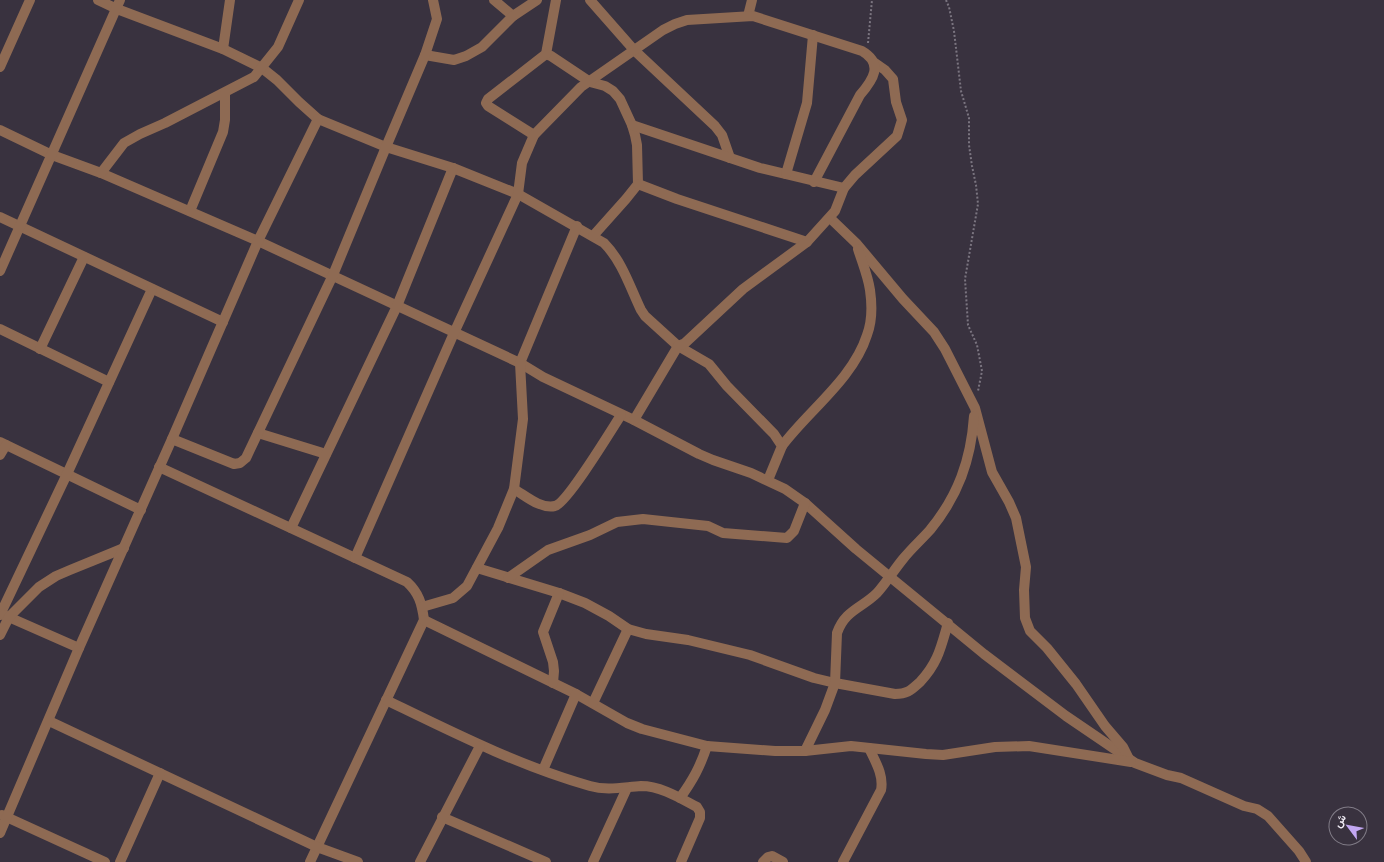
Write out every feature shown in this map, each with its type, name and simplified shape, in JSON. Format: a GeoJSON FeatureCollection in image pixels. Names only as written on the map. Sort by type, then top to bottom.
{"type":"FeatureCollection","features":[{"type":"Feature","properties":{"kind":"street"},"geometry":{"type":"LineString","coordinates":[[0,67],[30,0]]}},
{"type":"Feature","properties":{"kind":"street"},"geometry":{"type":"LineString","coordinates":[[98,0],[119,4],[223,48],[262,68],[277,80],[318,119],[386,147],[453,168],[518,194],[577,226],[604,243],[612,250],[619,261],[641,310],[678,346],[709,364],[727,386],[774,434],[782,446]]}},
{"type":"Feature","properties":{"kind":"street"},"geometry":{"type":"LineString","coordinates":[[101,172],[124,143],[254,77],[278,48],[299,0]]}},
{"type":"Feature","properties":{"kind":"street"},"geometry":{"type":"LineString","coordinates":[[172,439],[234,464],[240,463],[246,458],[333,275],[425,55],[437,19],[433,0]]}},
{"type":"Feature","properties":{"kind":"street"},"geometry":{"type":"LineString","coordinates":[[494,0],[513,16]]}},
{"type":"Feature","properties":{"kind":"street"},"geometry":{"type":"LineString","coordinates":[[425,55],[454,60],[466,56],[482,47],[513,16],[537,0]]}},
{"type":"Feature","properties":{"kind":"street"},"geometry":{"type":"LineString","coordinates":[[534,135],[488,106],[486,102],[546,54],[556,0]]}},
{"type":"Feature","properties":{"kind":"street"},"geometry":{"type":"LineString","coordinates":[[590,0],[634,50],[716,126],[722,135],[730,158]]}},
{"type":"Feature","properties":{"kind":"street"},"geometry":{"type":"LineString","coordinates":[[748,16],[752,0]]}},
{"type":"Feature","properties":{"kind":"street"},"geometry":{"type":"LineString","coordinates":[[223,48],[229,1]]}},
{"type":"Feature","properties":{"kind":"street"},"geometry":{"type":"LineString","coordinates":[[0,271],[119,4]]}},
{"type":"Feature","properties":{"kind":"street"},"geometry":{"type":"LineString","coordinates":[[355,558],[454,333],[518,194],[522,163],[534,135],[581,87],[663,30],[687,20],[748,16],[764,19],[849,46],[868,54],[893,79],[896,102],[902,120],[897,136],[865,164],[844,188],[838,205],[830,218],[807,242],[743,289],[685,342],[678,346],[634,420]]}},
{"type":"Feature","properties":{"kind":"street"},"geometry":{"type":"LineString","coordinates":[[786,174],[807,103],[813,35]]}},
{"type":"Feature","properties":{"kind":"street"},"geometry":{"type":"LineString","coordinates":[[546,54],[552,56],[590,82],[605,86],[613,91],[620,99],[632,125],[637,145],[638,184],[593,236]]}},
{"type":"Feature","properties":{"kind":"street"},"geometry":{"type":"LineString","coordinates":[[814,182],[860,95],[876,70],[875,62]]}},
{"type":"Feature","properties":{"kind":"street"},"geometry":{"type":"LineString","coordinates":[[190,211],[224,132],[225,92]]}},
{"type":"Feature","properties":{"kind":"street"},"geometry":{"type":"LineString","coordinates":[[0,833],[3,816],[49,721],[79,648],[258,241],[318,119]]}},
{"type":"Feature","properties":{"kind":"street"},"geometry":{"type":"LineString","coordinates":[[632,125],[760,168],[844,188]]}},
{"type":"Feature","properties":{"kind":"street"},"geometry":{"type":"LineString","coordinates":[[0,130],[52,155],[101,172],[333,275],[396,306],[520,363],[543,377],[634,420],[699,454],[768,480],[785,489],[805,503],[856,549],[984,654],[1066,716],[1132,761],[1167,775],[1181,778],[1244,806],[1257,809],[1268,816],[1299,851],[1306,862]]}},
{"type":"Feature","properties":{"kind":"street"},"geometry":{"type":"LineString","coordinates":[[291,528],[396,306],[453,168]]}},
{"type":"Feature","properties":{"kind":"street"},"geometry":{"type":"LineString","coordinates":[[638,184],[677,199],[807,242]]}},
{"type":"Feature","properties":{"kind":"street"},"geometry":{"type":"LineString","coordinates":[[0,217],[223,322]]}},
{"type":"Feature","properties":{"kind":"street"},"geometry":{"type":"LineString","coordinates":[[830,218],[856,243],[903,299],[934,332],[945,348],[975,408],[992,472],[1016,518],[1026,567],[1024,590],[1025,618],[1030,631],[1047,648],[1076,684],[1105,726],[1123,747],[1132,761]]}},
{"type":"Feature","properties":{"kind":"street"},"geometry":{"type":"LineString","coordinates":[[422,607],[453,598],[467,586],[498,528],[514,489],[523,419],[520,363],[577,226]]}},
{"type":"Feature","properties":{"kind":"street"},"geometry":{"type":"LineString","coordinates":[[768,480],[782,446],[792,433],[829,394],[848,370],[868,335],[871,315],[870,290],[856,243]]}},
{"type":"Feature","properties":{"kind":"street"},"geometry":{"type":"LineString","coordinates":[[40,349],[84,257]]}},
{"type":"Feature","properties":{"kind":"street"},"geometry":{"type":"LineString","coordinates":[[0,635],[3,615],[152,289]]}},
{"type":"Feature","properties":{"kind":"street"},"geometry":{"type":"LineString","coordinates":[[0,329],[109,382]]}},
{"type":"Feature","properties":{"kind":"street"},"geometry":{"type":"LineString","coordinates":[[805,751],[825,710],[834,684],[837,633],[839,627],[849,613],[869,600],[878,591],[902,560],[929,531],[944,512],[956,490],[969,456],[975,408]]}},
{"type":"Feature","properties":{"kind":"street"},"geometry":{"type":"LineString","coordinates":[[514,489],[540,505],[556,506],[561,503],[572,490],[621,414]]}},
{"type":"Feature","properties":{"kind":"street"},"geometry":{"type":"LineString","coordinates":[[258,433],[326,454]]}},
{"type":"Feature","properties":{"kind":"street"},"geometry":{"type":"LineString","coordinates":[[0,455],[3,443],[141,510]]}},
{"type":"Feature","properties":{"kind":"street"},"geometry":{"type":"LineString","coordinates":[[159,467],[407,582],[415,590],[422,607],[424,620],[310,862]]}},
{"type":"Feature","properties":{"kind":"street"},"geometry":{"type":"LineString","coordinates":[[508,578],[548,550],[590,535],[618,522],[643,519],[708,526],[723,533],[787,538],[794,531],[805,503]]}},
{"type":"Feature","properties":{"kind":"street"},"geometry":{"type":"LineString","coordinates":[[3,615],[39,587],[56,576],[124,548]]}},
{"type":"Feature","properties":{"kind":"street"},"geometry":{"type":"LineString","coordinates":[[476,568],[559,593],[585,603],[628,629],[646,634],[688,640],[750,656],[834,684],[889,693],[905,694],[913,689],[930,672],[937,659],[948,623]]}},
{"type":"Feature","properties":{"kind":"street"},"geometry":{"type":"LineString","coordinates":[[553,683],[553,662],[543,632],[559,593]]}},
{"type":"Feature","properties":{"kind":"street"},"geometry":{"type":"LineString","coordinates":[[3,615],[79,648]]}},
{"type":"Feature","properties":{"kind":"street"},"geometry":{"type":"LineString","coordinates":[[424,620],[576,694],[614,716],[642,729],[707,746],[776,751],[805,751],[851,746],[943,755],[995,747],[1029,746],[1132,761]]}},
{"type":"Feature","properties":{"kind":"street"},"geometry":{"type":"LineString","coordinates":[[592,703],[628,629]]}},
{"type":"Feature","properties":{"kind":"street"},"geometry":{"type":"LineString","coordinates":[[543,770],[576,694]]}},
{"type":"Feature","properties":{"kind":"street"},"geometry":{"type":"LineString","coordinates":[[386,700],[480,746],[591,787],[611,789],[641,786],[657,788],[697,807],[700,812],[700,818],[682,862]]}},
{"type":"Feature","properties":{"kind":"street"},"geometry":{"type":"LineString","coordinates":[[49,721],[317,847],[358,862]]}},
{"type":"Feature","properties":{"kind":"street"},"geometry":{"type":"LineString","coordinates":[[420,862],[480,746]]}},
{"type":"Feature","properties":{"kind":"street"},"geometry":{"type":"LineString","coordinates":[[680,798],[693,780],[707,746]]}},
{"type":"Feature","properties":{"kind":"street"},"geometry":{"type":"LineString","coordinates":[[843,862],[881,790],[882,783],[879,769],[869,748]]}},
{"type":"Feature","properties":{"kind":"street"},"geometry":{"type":"LineString","coordinates":[[120,862],[160,773]]}},
{"type":"Feature","properties":{"kind":"street"},"geometry":{"type":"LineString","coordinates":[[593,862],[627,788]]}},
{"type":"Feature","properties":{"kind":"street"},"geometry":{"type":"LineString","coordinates":[[3,816],[106,862]]}},
{"type":"Feature","properties":{"kind":"street"},"geometry":{"type":"LineString","coordinates":[[442,817],[546,862]]}},
{"type":"Feature","properties":{"kind":"street"},"geometry":{"type":"LineString","coordinates":[[763,862],[768,857],[772,856],[783,862]]}},
{"type":"Feature","properties":{"kind":"path"},"geometry":{"type":"LineString","coordinates":[[868,54],[872,0]]}},
{"type":"Feature","properties":{"kind":"path"},"geometry":{"type":"LineString","coordinates":[[946,0],[954,31],[961,91],[969,118],[969,144],[978,204],[965,279],[968,325],[977,345],[982,371],[975,408]]}}]}
